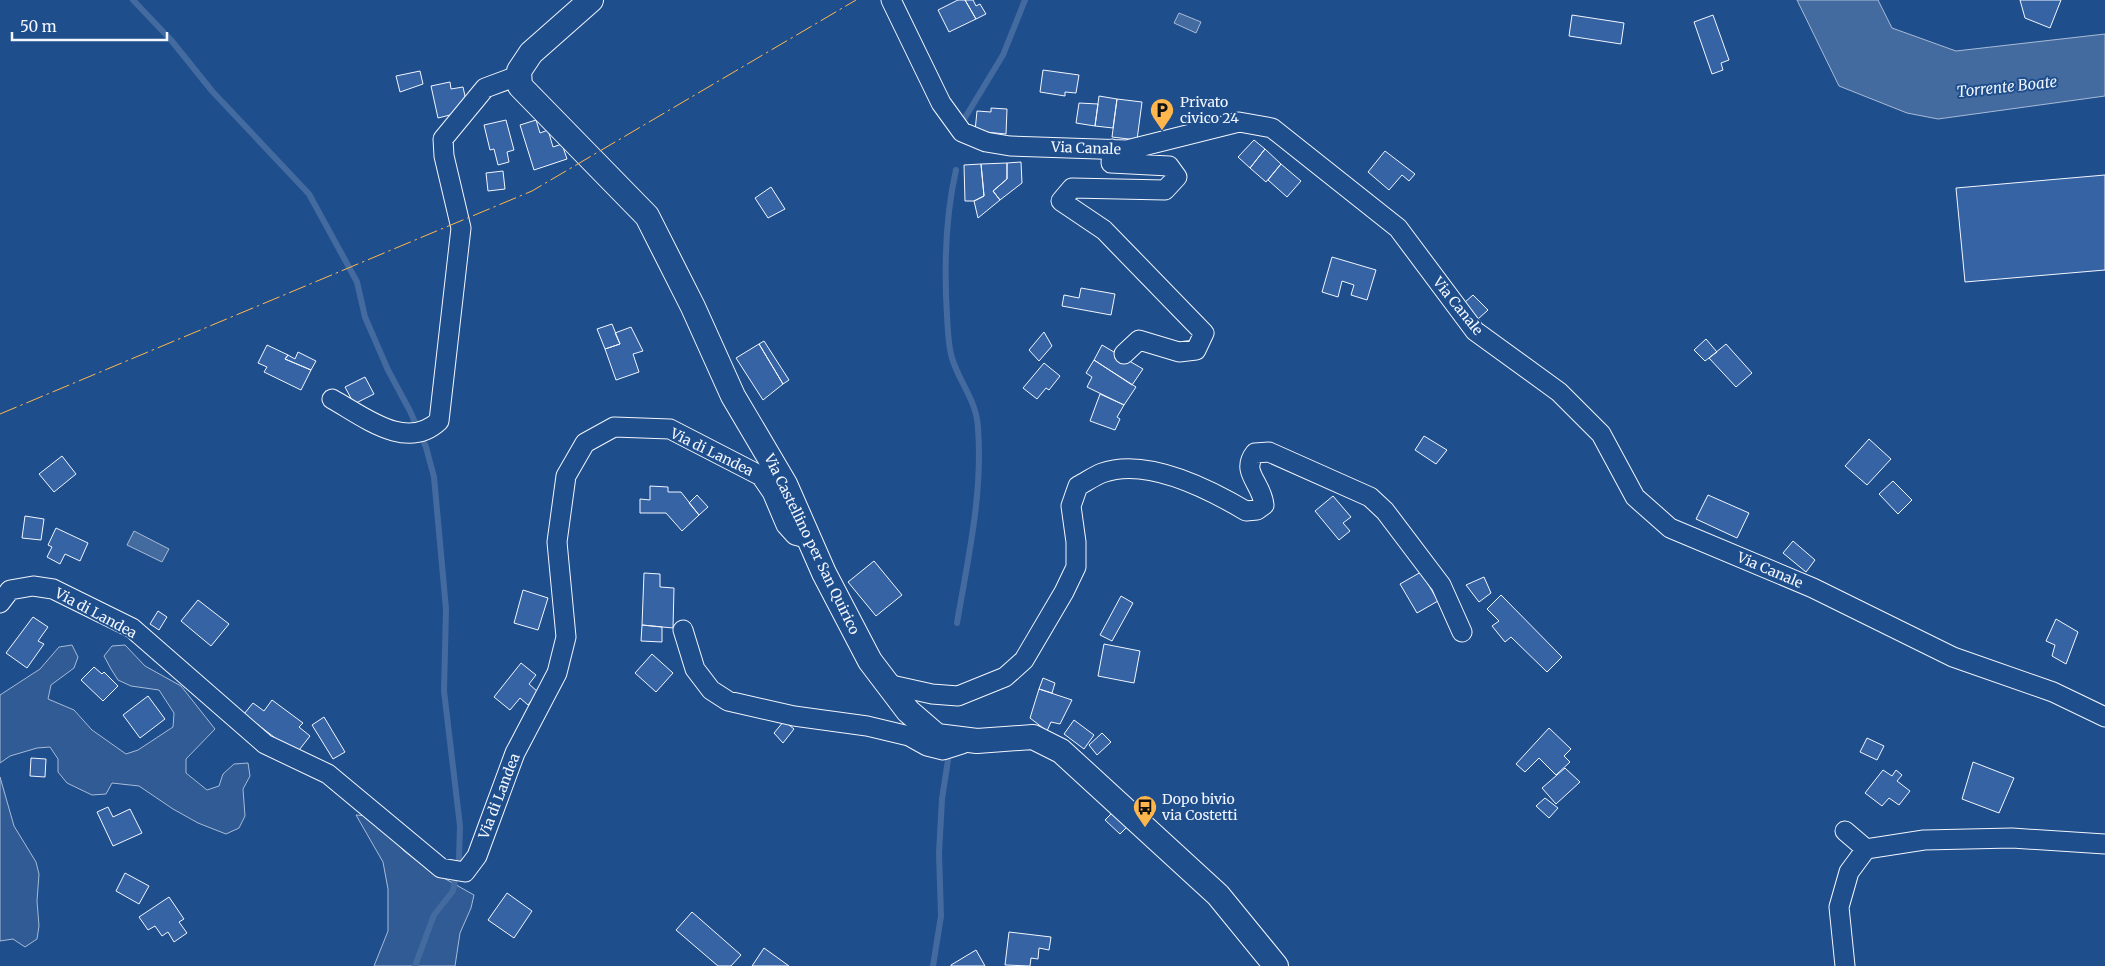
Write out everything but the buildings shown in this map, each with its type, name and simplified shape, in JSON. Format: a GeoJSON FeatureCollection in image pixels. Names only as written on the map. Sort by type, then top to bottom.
{"type":"FeatureCollection","features":[{"type":"Feature","properties":{"kind":"street"},"geometry":{"type":"LineString","coordinates":[[332,399],[391,432],[414,433],[429,430],[439,421],[461,228],[444,156],[443,139],[484,88],[520,75],[531,53],[591,0]]}},
{"type":"Feature","properties":{"kind":"street","name":"Via Canale"},"geometry":{"type":"LineString","coordinates":[[891,0],[941,103],[962,132],[986,142],[1010,146],[1127,150],[1238,122],[1272,128],[1398,228],[1475,331],[1559,392],[1601,434],[1634,497],[1670,528],[1813,588],[1952,657],[2053,692],[2105,717]]}},
{"type":"Feature","properties":{"kind":"street","name":"Via Castellino per San Quirico"},"geometry":{"type":"LineString","coordinates":[[520,75],[520,86],[647,216],[693,307],[733,396],[785,484],[824,573],[870,661],[908,711],[937,736],[968,739],[1033,737],[1061,751],[1218,895],[1276,966]]}},
{"type":"Feature","properties":{"kind":"street"},"geometry":{"type":"LineString","coordinates":[[1112,149],[1111,163],[1169,166],[1177,177],[1165,190],[1072,188],[1061,201],[1104,230],[1204,333],[1196,350],[1179,352],[1139,340],[1124,354]]}},
{"type":"Feature","properties":{"kind":"street","name":"Via di Landea"},"geometry":{"type":"LineString","coordinates":[[0,603],[10,590],[33,586],[53,589],[132,628],[265,744],[328,774],[441,868],[465,872],[477,856],[515,753],[557,673],[566,638],[557,542],[566,476],[585,443],[614,427],[670,429],[761,476],[772,492],[786,526],[795,535],[810,538]]}},
{"type":"Feature","properties":{"kind":"street"},"geometry":{"type":"LineString","coordinates":[[887,684],[932,694],[958,696],[1005,677],[1024,660],[1064,592],[1076,567],[1076,542],[1071,506],[1078,486],[1103,472],[1130,468],[1181,478],[1246,511],[1257,510],[1264,505],[1263,493],[1249,471],[1250,459],[1255,452],[1270,452],[1370,497],[1385,511],[1441,585],[1462,632]]}},
{"type":"Feature","properties":{"kind":"street"},"geometry":{"type":"LineString","coordinates":[[683,630],[695,669],[711,690],[728,701],[794,716],[867,726],[909,736],[927,746],[943,750],[962,744],[968,739]]}},
{"type":"Feature","properties":{"kind":"street"},"geometry":{"type":"LineString","coordinates":[[1845,830],[1866,849]]}},
{"type":"Feature","properties":{"kind":"street"},"geometry":{"type":"LineString","coordinates":[[1845,966],[1839,907],[1849,872],[1866,849],[1924,840],[2012,838],[2105,844]]}},
{"type":"Feature","properties":{"kind":"shaded area"},"geometry":{"type":"Polygon","coordinates":[[[72,645],[78,657],[74,668],[51,685],[48,699],[74,710],[92,730],[126,754],[138,750],[173,727],[174,713],[159,690],[131,686],[118,680],[111,669],[104,656],[112,646],[125,645],[145,666],[181,686],[215,729],[186,759],[186,773],[207,790],[219,786],[223,774],[234,764],[248,763],[250,776],[243,789],[245,816],[239,828],[226,834],[198,823],[139,786],[112,783],[106,794],[92,795],[67,783],[58,772],[58,759],[50,747],[37,748],[10,756],[0,763],[0,695],[40,669],[59,647],[72,645]]]}},
{"type":"Feature","properties":{"kind":"shaded area"},"geometry":{"type":"Polygon","coordinates":[[[0,777],[14,826],[36,862],[39,874],[37,901],[39,926],[37,939],[25,947],[13,939],[0,941],[0,777]]]}},
{"type":"Feature","properties":{"kind":"shaded area"},"geometry":{"type":"Polygon","coordinates":[[[356,815],[369,816],[404,851],[426,868],[474,895],[471,908],[460,933],[455,966],[374,966],[388,931],[388,889],[383,862],[356,815]]]}},
{"type":"Feature","properties":{"kind":"water","name":"Torrente Boate"},"geometry":{"type":"Polygon","coordinates":[[[1797,0],[1878,0],[1892,28],[1956,51],[2105,34],[2105,96],[1938,119],[1907,113],[1839,86],[1797,0]]]}},
{"type":"Feature","properties":{"kind":"water"},"geometry":{"type":"Polygon","coordinates":[[[1179,13],[1201,22],[1196,33],[1174,23],[1179,13]]]}},
{"type":"Feature","properties":{"kind":"water"},"geometry":{"type":"Polygon","coordinates":[[[134,531],[169,549],[162,562],[127,545],[134,531]]]}},
{"type":"Feature","properties":{"kind":"waterway"},"geometry":{"type":"LineString","coordinates":[[133,0],[171,40],[212,91],[309,194],[357,282],[365,317],[388,370],[410,411],[426,447],[434,477],[446,609],[444,691],[460,826],[459,859],[453,891],[434,915],[415,966]]}},
{"type":"Feature","properties":{"kind":"waterway"},"geometry":{"type":"LineString","coordinates":[[963,121],[1003,55],[1025,0]]}},
{"type":"Feature","properties":{"kind":"waterway"},"geometry":{"type":"LineString","coordinates":[[956,170],[952,188],[946,243],[948,337],[955,367],[971,400],[977,418],[979,453],[974,526],[957,623]]}},
{"type":"Feature","properties":{"kind":"waterway"},"geometry":{"type":"LineString","coordinates":[[933,966],[941,916],[939,853],[942,799],[948,760]]}},
{"type":"Feature","properties":{"kind":"power"},"geometry":{"type":"LineString","coordinates":[[0,414],[532,191],[856,0]]}},
{"type":"Feature","properties":{"kind":"place","name":"Privato civico 24"},"geometry":{"type":"Point","coordinates":[1162,131]}},
{"type":"Feature","properties":{"kind":"place","name":"Dopo bivio via Costetti"},"geometry":{"type":"Point","coordinates":[1145,828]}}]}
